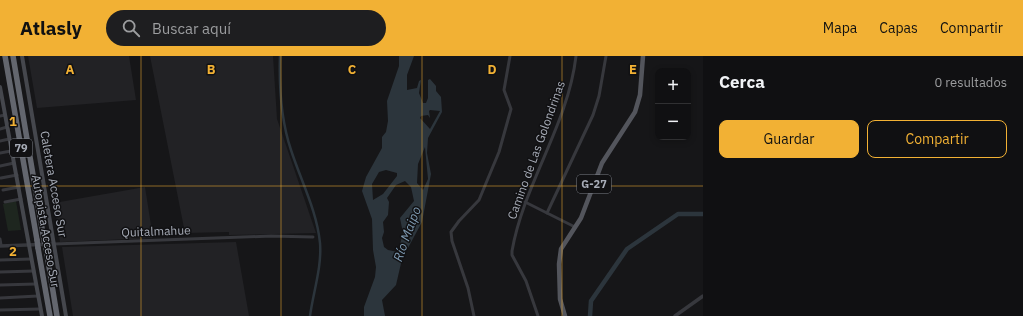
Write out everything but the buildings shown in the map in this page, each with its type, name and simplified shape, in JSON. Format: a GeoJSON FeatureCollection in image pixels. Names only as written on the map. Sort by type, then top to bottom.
{"type":"FeatureCollection","features":[{"type":"Feature","properties":{"kind":"highway","name":"Autopista Acceso Sur"},"geometry":{"type":"LineString","coordinates":[[5,56],[50,316]]}},
{"type":"Feature","properties":{"kind":"highway","name":"Autopista Acceso Sur"},"geometry":{"type":"LineString","coordinates":[[13,56],[57,316]]}},
{"type":"Feature","properties":{"kind":"main road","name":"Caletera Acceso Sur"},"geometry":{"type":"LineString","coordinates":[[22,56],[66,316]]}},
{"type":"Feature","properties":{"kind":"main road","name":"G-27"},"geometry":{"type":"LineString","coordinates":[[565,316],[560,299],[560,257],[564,242],[575,227],[587,204],[602,163],[635,112],[640,95],[642,56]]}},
{"type":"Feature","properties":{"kind":"main road"},"geometry":{"type":"LineString","coordinates":[[0,90],[2,116],[7,127],[17,175],[42,316]]}},
{"type":"Feature","properties":{"kind":"street"},"geometry":{"type":"LineString","coordinates":[[474,316],[468,288],[452,241],[451,232],[459,221],[479,200],[499,152],[511,109],[504,90],[510,56]]}},
{"type":"Feature","properties":{"kind":"street","name":"Camino de Las Golondrinas"},"geometry":{"type":"LineString","coordinates":[[538,316],[526,281],[512,255],[524,202],[561,117],[569,92],[576,56]]}},
{"type":"Feature","properties":{"kind":"street"},"geometry":{"type":"LineString","coordinates":[[547,213],[593,115],[599,96],[606,56]]}},
{"type":"Feature","properties":{"kind":"street"},"geometry":{"type":"LineString","coordinates":[[0,129],[7,127]]}},
{"type":"Feature","properties":{"kind":"street"},"geometry":{"type":"LineString","coordinates":[[0,141],[9,139]]}},
{"type":"Feature","properties":{"kind":"street"},"geometry":{"type":"LineString","coordinates":[[0,154],[11,151]]}},
{"type":"Feature","properties":{"kind":"street"},"geometry":{"type":"LineString","coordinates":[[0,166],[14,163]]}},
{"type":"Feature","properties":{"kind":"street"},"geometry":{"type":"LineString","coordinates":[[1,178],[17,175]]}},
{"type":"Feature","properties":{"kind":"street"},"geometry":{"type":"LineString","coordinates":[[3,190],[19,187]]}},
{"type":"Feature","properties":{"kind":"street"},"geometry":{"type":"LineString","coordinates":[[5,202],[21,200]]}},
{"type":"Feature","properties":{"kind":"street"},"geometry":{"type":"LineString","coordinates":[[524,202],[575,227]]}},
{"type":"Feature","properties":{"kind":"street","name":"Quitalmahue"},"geometry":{"type":"LineString","coordinates":[[1,246],[271,236],[313,237]]}},
{"type":"Feature","properties":{"kind":"street"},"geometry":{"type":"LineString","coordinates":[[0,239],[1,246]]}},
{"type":"Feature","properties":{"kind":"street"},"geometry":{"type":"LineString","coordinates":[[0,260],[32,259]]}},
{"type":"Feature","properties":{"kind":"street"},"geometry":{"type":"LineString","coordinates":[[0,272],[34,271]]}},
{"type":"Feature","properties":{"kind":"street"},"geometry":{"type":"LineString","coordinates":[[0,285],[36,284]]}},
{"type":"Feature","properties":{"kind":"street"},"geometry":{"type":"LineString","coordinates":[[0,298],[38,296]]}},
{"type":"Feature","properties":{"kind":"street"},"geometry":{"type":"LineString","coordinates":[[676,316],[703,296]]}},
{"type":"Feature","properties":{"kind":"street"},"geometry":{"type":"LineString","coordinates":[[0,310],[40,309]]}},
{"type":"Feature","properties":{"kind":"shaded area"},"geometry":{"type":"Polygon","coordinates":[[[28,56],[129,56],[136,100],[37,108],[28,56]]]}},
{"type":"Feature","properties":{"kind":"shaded area"},"geometry":{"type":"Polygon","coordinates":[[[150,56],[273,56],[277,119],[316,233],[229,235],[229,232],[185,233],[150,56]]]}},
{"type":"Feature","properties":{"kind":"shaded area"},"geometry":{"type":"Polygon","coordinates":[[[145,187],[153,238],[60,242],[54,203],[145,187]]]}},
{"type":"Feature","properties":{"kind":"shaded area"},"geometry":{"type":"Polygon","coordinates":[[[16,201],[21,230],[8,231],[3,204],[16,201]]]}},
{"type":"Feature","properties":{"kind":"shaded area"},"geometry":{"type":"Polygon","coordinates":[[[236,242],[249,316],[73,316],[62,247],[236,242]]]}},
{"type":"Feature","properties":{"kind":"water","name":"Río Maipo"},"geometry":{"type":"Polygon","coordinates":[[[399,56],[414,56],[407,75],[407,90],[417,88],[419,81],[421,80],[419,93],[423,103],[426,103],[428,98],[428,80],[430,79],[436,86],[436,91],[441,97],[442,112],[428,138],[427,153],[431,174],[422,222],[402,259],[396,285],[382,300],[385,316],[364,316],[364,307],[375,277],[376,267],[373,250],[372,219],[362,191],[366,177],[382,148],[382,137],[386,132],[388,121],[387,101],[399,66],[399,56]],[[429,111],[430,118],[428,115],[421,116],[420,118],[430,129],[440,111],[429,111]],[[425,147],[418,164],[417,183],[423,190],[428,179],[425,147]],[[386,170],[379,172],[372,184],[373,200],[383,194],[397,176],[397,173],[386,170]],[[405,181],[396,185],[387,198],[389,202],[388,215],[383,222],[384,232],[382,238],[384,247],[388,250],[398,252],[403,233],[400,218],[414,201],[411,187],[405,181]]]}},
{"type":"Feature","properties":{"kind":"waterway"},"geometry":{"type":"LineString","coordinates":[[280,56],[280,91],[285,127],[291,150],[316,219],[320,243],[319,271],[310,316]]}},
{"type":"Feature","properties":{"kind":"waterway"},"geometry":{"type":"LineString","coordinates":[[590,316],[591,301],[627,249],[678,214],[703,214]]}}]}
